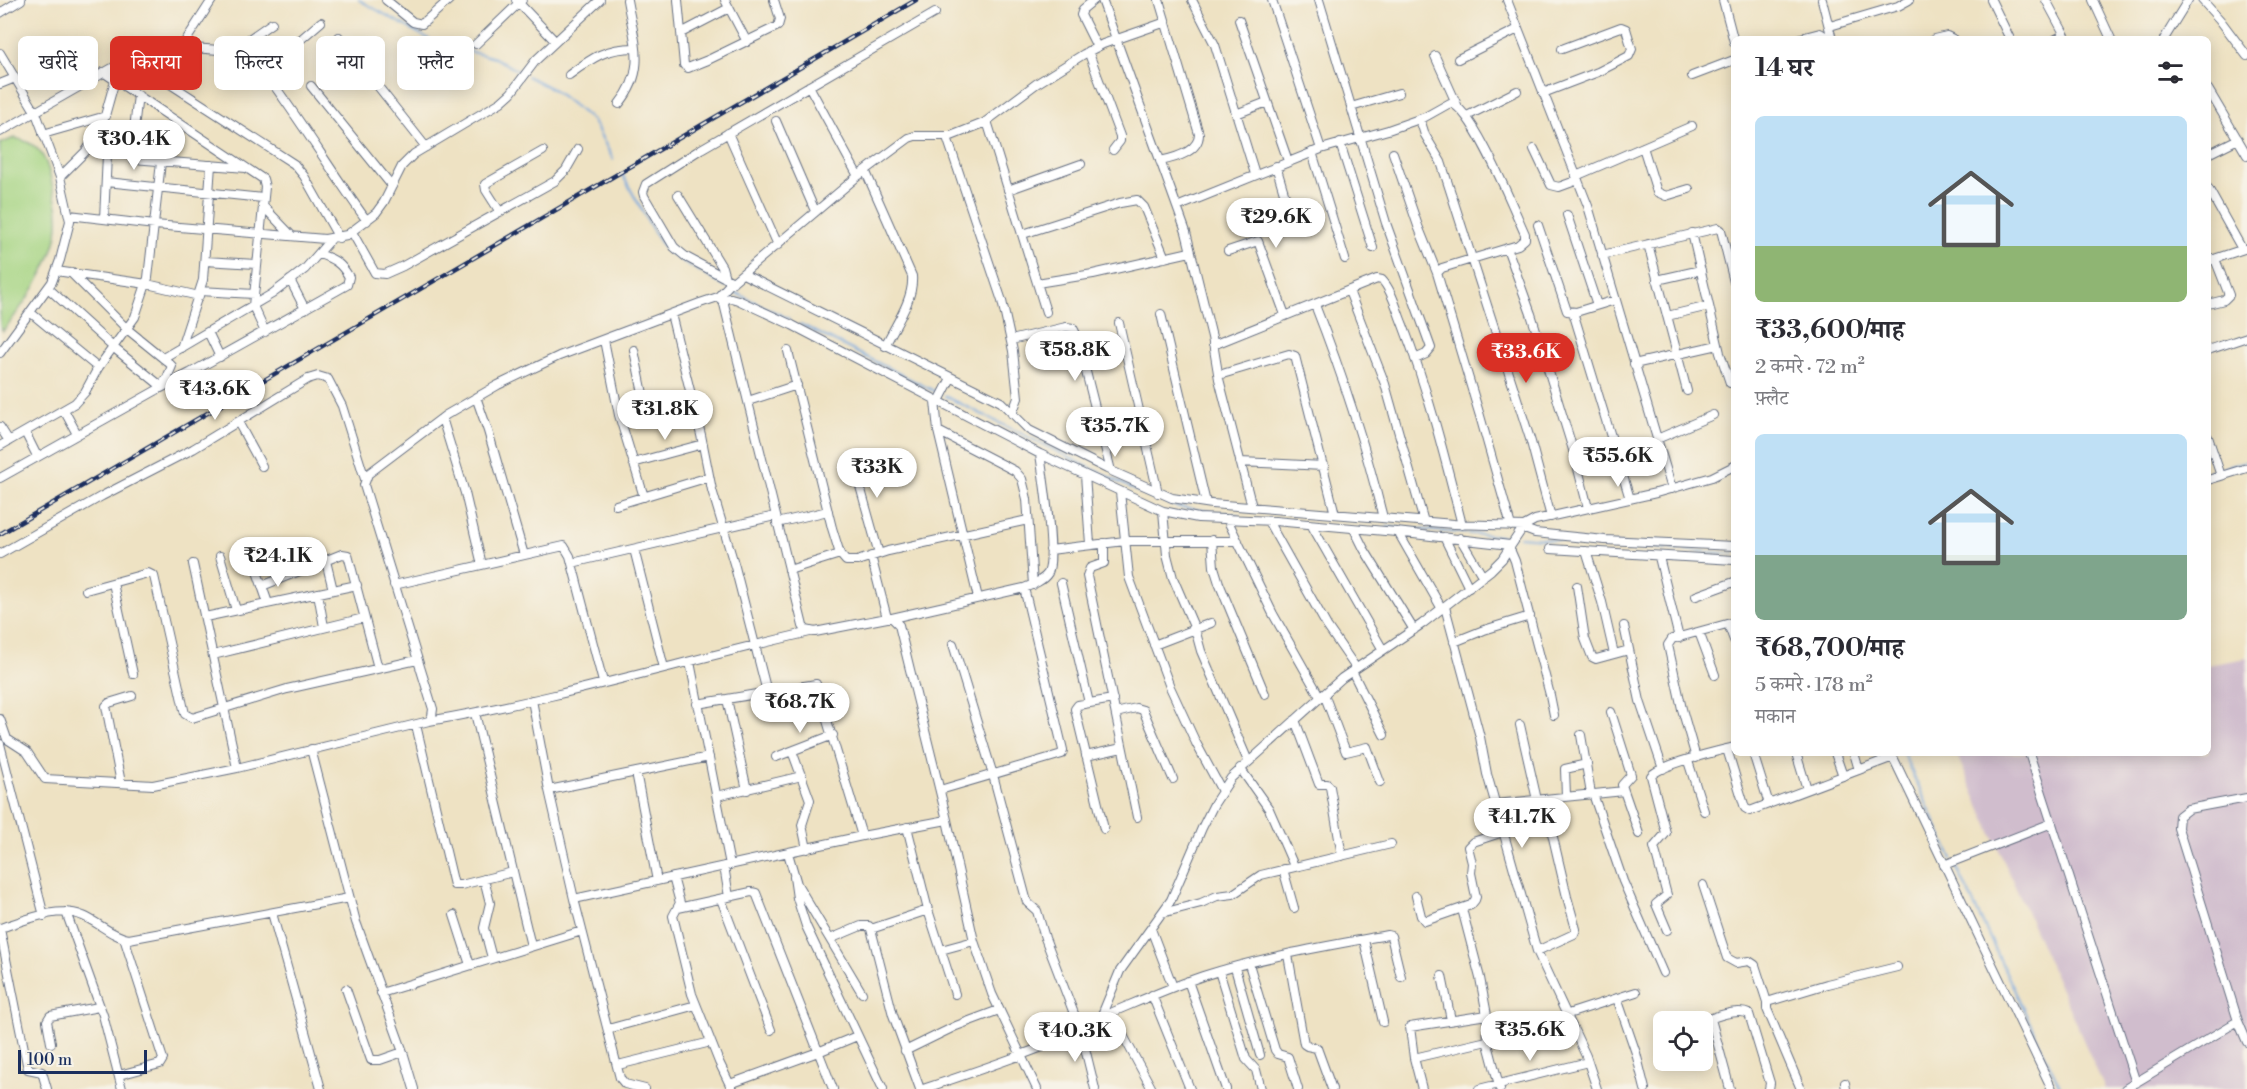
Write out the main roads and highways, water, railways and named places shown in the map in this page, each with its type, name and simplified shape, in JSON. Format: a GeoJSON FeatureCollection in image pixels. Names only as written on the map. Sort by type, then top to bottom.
{"type":"FeatureCollection","features":[{"type":"Feature","properties":{"kind":"waterway"},"geometry":{"type":"LineString","coordinates":[[359,0],[434,42],[495,58],[522,73]]}},
{"type":"Feature","properties":{"kind":"waterway"},"geometry":{"type":"LineString","coordinates":[[527,76],[554,90],[593,121],[613,159]]}},
{"type":"Feature","properties":{"kind":"waterway"},"geometry":{"type":"LineString","coordinates":[[622,174],[659,241],[669,253],[725,287]]}},
{"type":"Feature","properties":{"kind":"waterway"},"geometry":{"type":"LineString","coordinates":[[730,290],[789,319]]}},
{"type":"Feature","properties":{"kind":"waterway"},"geometry":{"type":"LineString","coordinates":[[800,324],[940,394]]}},
{"type":"Feature","properties":{"kind":"waterway"},"geometry":{"type":"LineString","coordinates":[[945,396],[1145,495],[1178,507],[1238,515]]}},
{"type":"Feature","properties":{"kind":"waterway"},"geometry":{"type":"LineString","coordinates":[[2221,469],[2247,461]]}},
{"type":"Feature","properties":{"kind":"waterway"},"geometry":{"type":"LineString","coordinates":[[2211,471],[2217,470]]}},
{"type":"Feature","properties":{"kind":"waterway"},"geometry":{"type":"LineString","coordinates":[[1387,527],[1513,537]]}},
{"type":"Feature","properties":{"kind":"waterway"},"geometry":{"type":"LineString","coordinates":[[1519,537],[1731,554]]}},
{"type":"Feature","properties":{"kind":"waterway"},"geometry":{"type":"LineString","coordinates":[[1904,756],[1952,859]]}},
{"type":"Feature","properties":{"kind":"waterway"},"geometry":{"type":"LineString","coordinates":[[1955,864],[2061,1089]]}},
{"type":"Feature","properties":{"kind":"railway"},"geometry":{"type":"LineString","coordinates":[[0,534],[916,0]]}}]}
